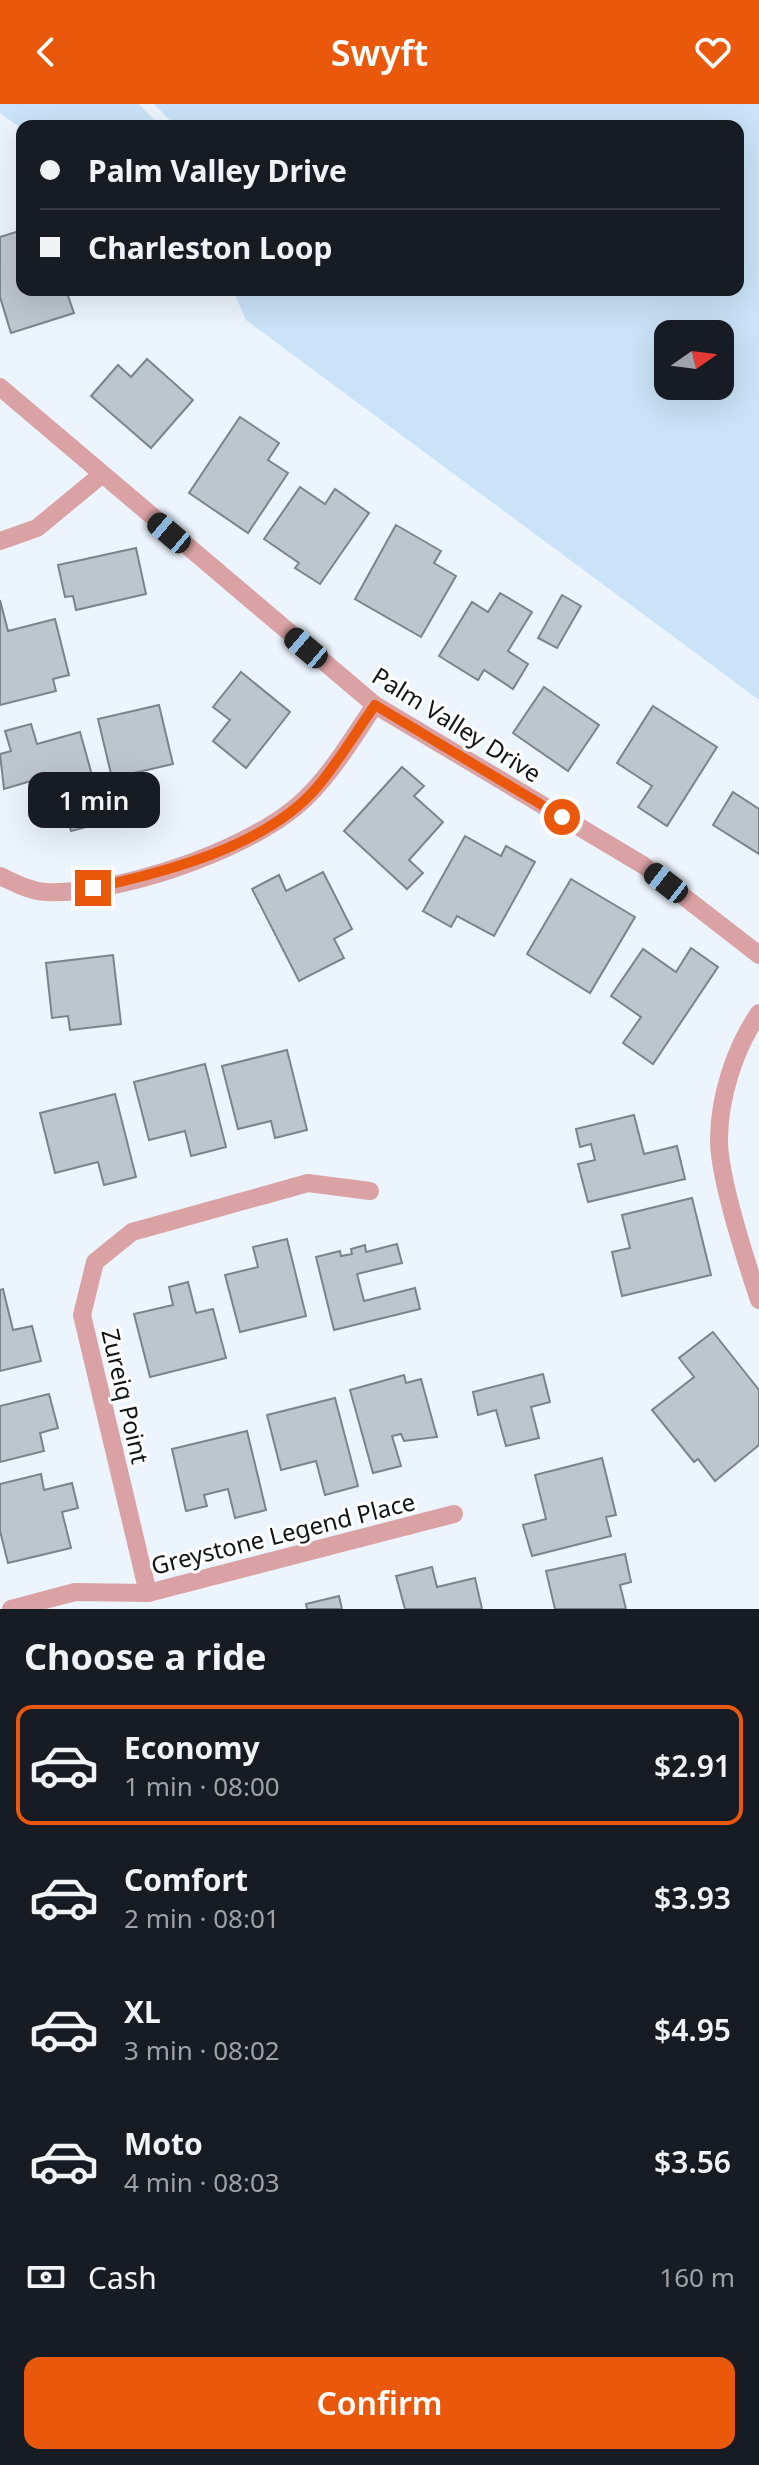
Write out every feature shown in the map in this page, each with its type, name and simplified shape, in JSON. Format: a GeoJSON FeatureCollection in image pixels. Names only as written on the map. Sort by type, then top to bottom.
{"type":"FeatureCollection","features":[{"type":"Feature","properties":{"kind":"street","name":"Palm Valley Drive"},"geometry":{"type":"LineString","coordinates":[[0,387],[100,476],[375,705],[643,865],[759,955]]}},
{"type":"Feature","properties":{"kind":"street"},"geometry":{"type":"LineString","coordinates":[[0,541],[37,528],[100,476]]}},
{"type":"Feature","properties":{"kind":"street"},"geometry":{"type":"LineString","coordinates":[[0,876],[43,892],[93,888],[168,869],[236,843],[295,808],[318,787],[375,705]]}},
{"type":"Feature","properties":{"kind":"street"},"geometry":{"type":"LineString","coordinates":[[759,1013],[748,1030],[722,1100],[719,1142],[759,1300]]}},
{"type":"Feature","properties":{"kind":"street","name":"Zureiq Point"},"geometry":{"type":"LineString","coordinates":[[148,1593],[82,1315],[95,1262],[132,1232],[308,1183],[370,1191]]}},
{"type":"Feature","properties":{"kind":"street","name":"Greystone Legend Place"},"geometry":{"type":"LineString","coordinates":[[11,1609],[37,1606],[75,1592],[148,1593],[454,1514]]}},
{"type":"Feature","properties":{"kind":"street","name":"Greystone Legend Place"},"geometry":{"type":"LineString","coordinates":[[101,1609],[122,1593]]}},
{"type":"Feature","properties":{"kind":"shaded area"},"geometry":{"type":"Polygon","coordinates":[[[0,104],[139,104],[154,120],[16,120],[16,125],[0,113],[0,104]]]}},
{"type":"Feature","properties":{"kind":"shaded area"},"geometry":{"type":"Polygon","coordinates":[[[154,104],[759,104],[759,700],[246,320],[236,296],[744,296],[744,120],[170,120],[154,104]]]}},
{"type":"Feature","properties":{"kind":"building"},"geometry":{"type":"Polygon","coordinates":[[[16,232],[16,296],[68,296],[74,313],[11,333],[0,297],[0,237],[16,232]]]}},
{"type":"Feature","properties":{"kind":"building"},"geometry":{"type":"Polygon","coordinates":[[[147,359],[193,400],[151,448],[91,396],[118,365],[131,377],[147,359]]]}},
{"type":"Feature","properties":{"kind":"building"},"geometry":{"type":"Polygon","coordinates":[[[240,417],[279,443],[268,460],[288,473],[248,533],[189,493],[240,417]]]}},
{"type":"Feature","properties":{"kind":"building"},"geometry":{"type":"Polygon","coordinates":[[[300,487],[325,504],[335,489],[369,513],[320,584],[295,568],[299,563],[264,539],[300,487]]]}},
{"type":"Feature","properties":{"kind":"building"},"geometry":{"type":"Polygon","coordinates":[[[396,525],[441,551],[434,563],[456,576],[421,637],[355,599],[396,525]]]}},
{"type":"Feature","properties":{"kind":"building"},"geometry":{"type":"Polygon","coordinates":[[[136,548],[146,594],[76,610],[73,596],[65,597],[58,565],[136,548]]]}},
{"type":"Feature","properties":{"kind":"building"},"geometry":{"type":"Polygon","coordinates":[[[500,593],[532,612],[508,651],[528,664],[513,689],[484,670],[478,680],[439,656],[472,602],[488,612],[500,593]]]}},
{"type":"Feature","properties":{"kind":"building"},"geometry":{"type":"Polygon","coordinates":[[[562,595],[581,606],[557,648],[538,638],[562,595]]]}},
{"type":"Feature","properties":{"kind":"building"},"geometry":{"type":"Polygon","coordinates":[[[0,600],[8,631],[55,619],[69,675],[53,679],[56,691],[0,705],[0,600]]]}},
{"type":"Feature","properties":{"kind":"building"},"geometry":{"type":"Polygon","coordinates":[[[241,672],[290,712],[246,768],[213,741],[230,720],[213,707],[241,672]]]}},
{"type":"Feature","properties":{"kind":"building"},"geometry":{"type":"Polygon","coordinates":[[[544,687],[599,725],[568,771],[513,733],[544,687]]]}},
{"type":"Feature","properties":{"kind":"building"},"geometry":{"type":"Polygon","coordinates":[[[159,705],[173,764],[112,778],[98,719],[159,705]]]}},
{"type":"Feature","properties":{"kind":"building"},"geometry":{"type":"Polygon","coordinates":[[[653,706],[717,747],[667,826],[638,807],[652,786],[617,763],[653,706]]]}},
{"type":"Feature","properties":{"kind":"building"},"geometry":{"type":"Polygon","coordinates":[[[31,724],[37,744],[80,732],[105,822],[71,831],[55,774],[4,789],[0,754],[11,751],[5,731],[31,724]]]}},
{"type":"Feature","properties":{"kind":"building"},"geometry":{"type":"Polygon","coordinates":[[[402,767],[424,786],[414,796],[443,822],[409,860],[423,873],[407,889],[344,831],[402,767]]]}},
{"type":"Feature","properties":{"kind":"building"},"geometry":{"type":"Polygon","coordinates":[[[733,792],[759,809],[759,854],[713,825],[733,792]]]}},
{"type":"Feature","properties":{"kind":"building"},"geometry":{"type":"Polygon","coordinates":[[[465,836],[501,856],[506,846],[535,862],[494,936],[457,916],[451,927],[423,911],[465,836]]]}},
{"type":"Feature","properties":{"kind":"building"},"geometry":{"type":"Polygon","coordinates":[[[323,872],[352,929],[334,939],[344,958],[299,981],[252,889],[279,875],[286,891],[323,872]]]}},
{"type":"Feature","properties":{"kind":"building"},"geometry":{"type":"Polygon","coordinates":[[[571,879],[635,917],[590,993],[527,954],[571,879]]]}},
{"type":"Feature","properties":{"kind":"building"},"geometry":{"type":"Polygon","coordinates":[[[691,948],[718,967],[653,1064],[623,1043],[641,1017],[611,996],[643,949],[676,972],[691,948]]]}},
{"type":"Feature","properties":{"kind":"building"},"geometry":{"type":"Polygon","coordinates":[[[113,955],[121,1024],[70,1030],[68,1016],[52,1018],[46,963],[113,955]]]}},
{"type":"Feature","properties":{"kind":"building"},"geometry":{"type":"Polygon","coordinates":[[[287,1050],[307,1130],[275,1138],[271,1121],[238,1129],[222,1066],[287,1050]]]}},
{"type":"Feature","properties":{"kind":"building"},"geometry":{"type":"Polygon","coordinates":[[[205,1064],[226,1147],[191,1156],[185,1131],[149,1140],[134,1082],[205,1064]]]}},
{"type":"Feature","properties":{"kind":"building"},"geometry":{"type":"Polygon","coordinates":[[[115,1094],[136,1177],[104,1185],[98,1162],[55,1173],[40,1113],[115,1094]]]}},
{"type":"Feature","properties":{"kind":"building"},"geometry":{"type":"Polygon","coordinates":[[[634,1115],[644,1154],[677,1146],[685,1179],[588,1202],[578,1164],[595,1160],[591,1144],[580,1147],[576,1129],[634,1115]]]}},
{"type":"Feature","properties":{"kind":"building"},"geometry":{"type":"Polygon","coordinates":[[[692,1198],[711,1275],[622,1296],[612,1252],[630,1248],[622,1215],[692,1198]]]}},
{"type":"Feature","properties":{"kind":"building"},"geometry":{"type":"Polygon","coordinates":[[[287,1239],[306,1316],[240,1332],[225,1275],[258,1267],[253,1247],[287,1239]]]}},
{"type":"Feature","properties":{"kind":"building"},"geometry":{"type":"Polygon","coordinates":[[[397,1244],[402,1263],[357,1274],[364,1301],[415,1288],[420,1309],[334,1330],[316,1257],[340,1251],[341,1256],[352,1254],[351,1249],[365,1245],[366,1252],[397,1244]]]}},
{"type":"Feature","properties":{"kind":"building"},"geometry":{"type":"Polygon","coordinates":[[[188,1282],[196,1313],[213,1309],[226,1358],[150,1377],[134,1314],[173,1305],[169,1287],[188,1282]]]}},
{"type":"Feature","properties":{"kind":"building"},"geometry":{"type":"Polygon","coordinates":[[[3,1289],[13,1330],[32,1326],[41,1361],[0,1371],[0,1290],[3,1289]]]}},
{"type":"Feature","properties":{"kind":"building"},"geometry":{"type":"Polygon","coordinates":[[[713,1332],[759,1390],[759,1445],[715,1481],[698,1459],[694,1462],[652,1410],[694,1377],[679,1358],[713,1332]]]}},
{"type":"Feature","properties":{"kind":"building"},"geometry":{"type":"Polygon","coordinates":[[[543,1374],[550,1402],[531,1407],[539,1438],[506,1446],[496,1410],[478,1415],[473,1392],[543,1374]]]}},
{"type":"Feature","properties":{"kind":"building"},"geometry":{"type":"Polygon","coordinates":[[[404,1375],[406,1383],[421,1379],[437,1437],[404,1441],[401,1434],[392,1436],[401,1466],[373,1473],[350,1390],[404,1375]]]}},
{"type":"Feature","properties":{"kind":"building"},"geometry":{"type":"Polygon","coordinates":[[[49,1394],[58,1428],[40,1433],[44,1451],[0,1462],[0,1406],[49,1394]]]}},
{"type":"Feature","properties":{"kind":"building"},"geometry":{"type":"Polygon","coordinates":[[[335,1398],[358,1486],[325,1495],[316,1461],[281,1470],[267,1415],[335,1398]]]}},
{"type":"Feature","properties":{"kind":"building"},"geometry":{"type":"Polygon","coordinates":[[[247,1431],[266,1510],[235,1518],[228,1489],[204,1495],[207,1506],[186,1511],[172,1449],[247,1431]]]}},
{"type":"Feature","properties":{"kind":"building"},"geometry":{"type":"Polygon","coordinates":[[[602,1458],[616,1515],[606,1517],[611,1536],[532,1556],[523,1525],[546,1519],[535,1475],[602,1458]]]}},
{"type":"Feature","properties":{"kind":"building"},"geometry":{"type":"Polygon","coordinates":[[[41,1474],[44,1490],[72,1483],[78,1508],[62,1512],[71,1548],[8,1563],[0,1531],[0,1484],[41,1474]]]}},
{"type":"Feature","properties":{"kind":"building"},"geometry":{"type":"Polygon","coordinates":[[[625,1554],[631,1582],[620,1585],[626,1609],[555,1609],[546,1571],[625,1554]]]}},
{"type":"Feature","properties":{"kind":"building"},"geometry":{"type":"Polygon","coordinates":[[[432,1567],[437,1587],[475,1578],[482,1609],[405,1609],[396,1576],[432,1567]]]}},
{"type":"Feature","properties":{"kind":"building"},"geometry":{"type":"Polygon","coordinates":[[[339,1596],[342,1609],[307,1609],[306,1604],[339,1596]]]}},
{"type":"Feature","properties":{"kind":"route"},"geometry":{"type":"LineString","coordinates":[[93,888],[203,858],[270,825],[318,787],[375,705],[562,817]]}}]}
